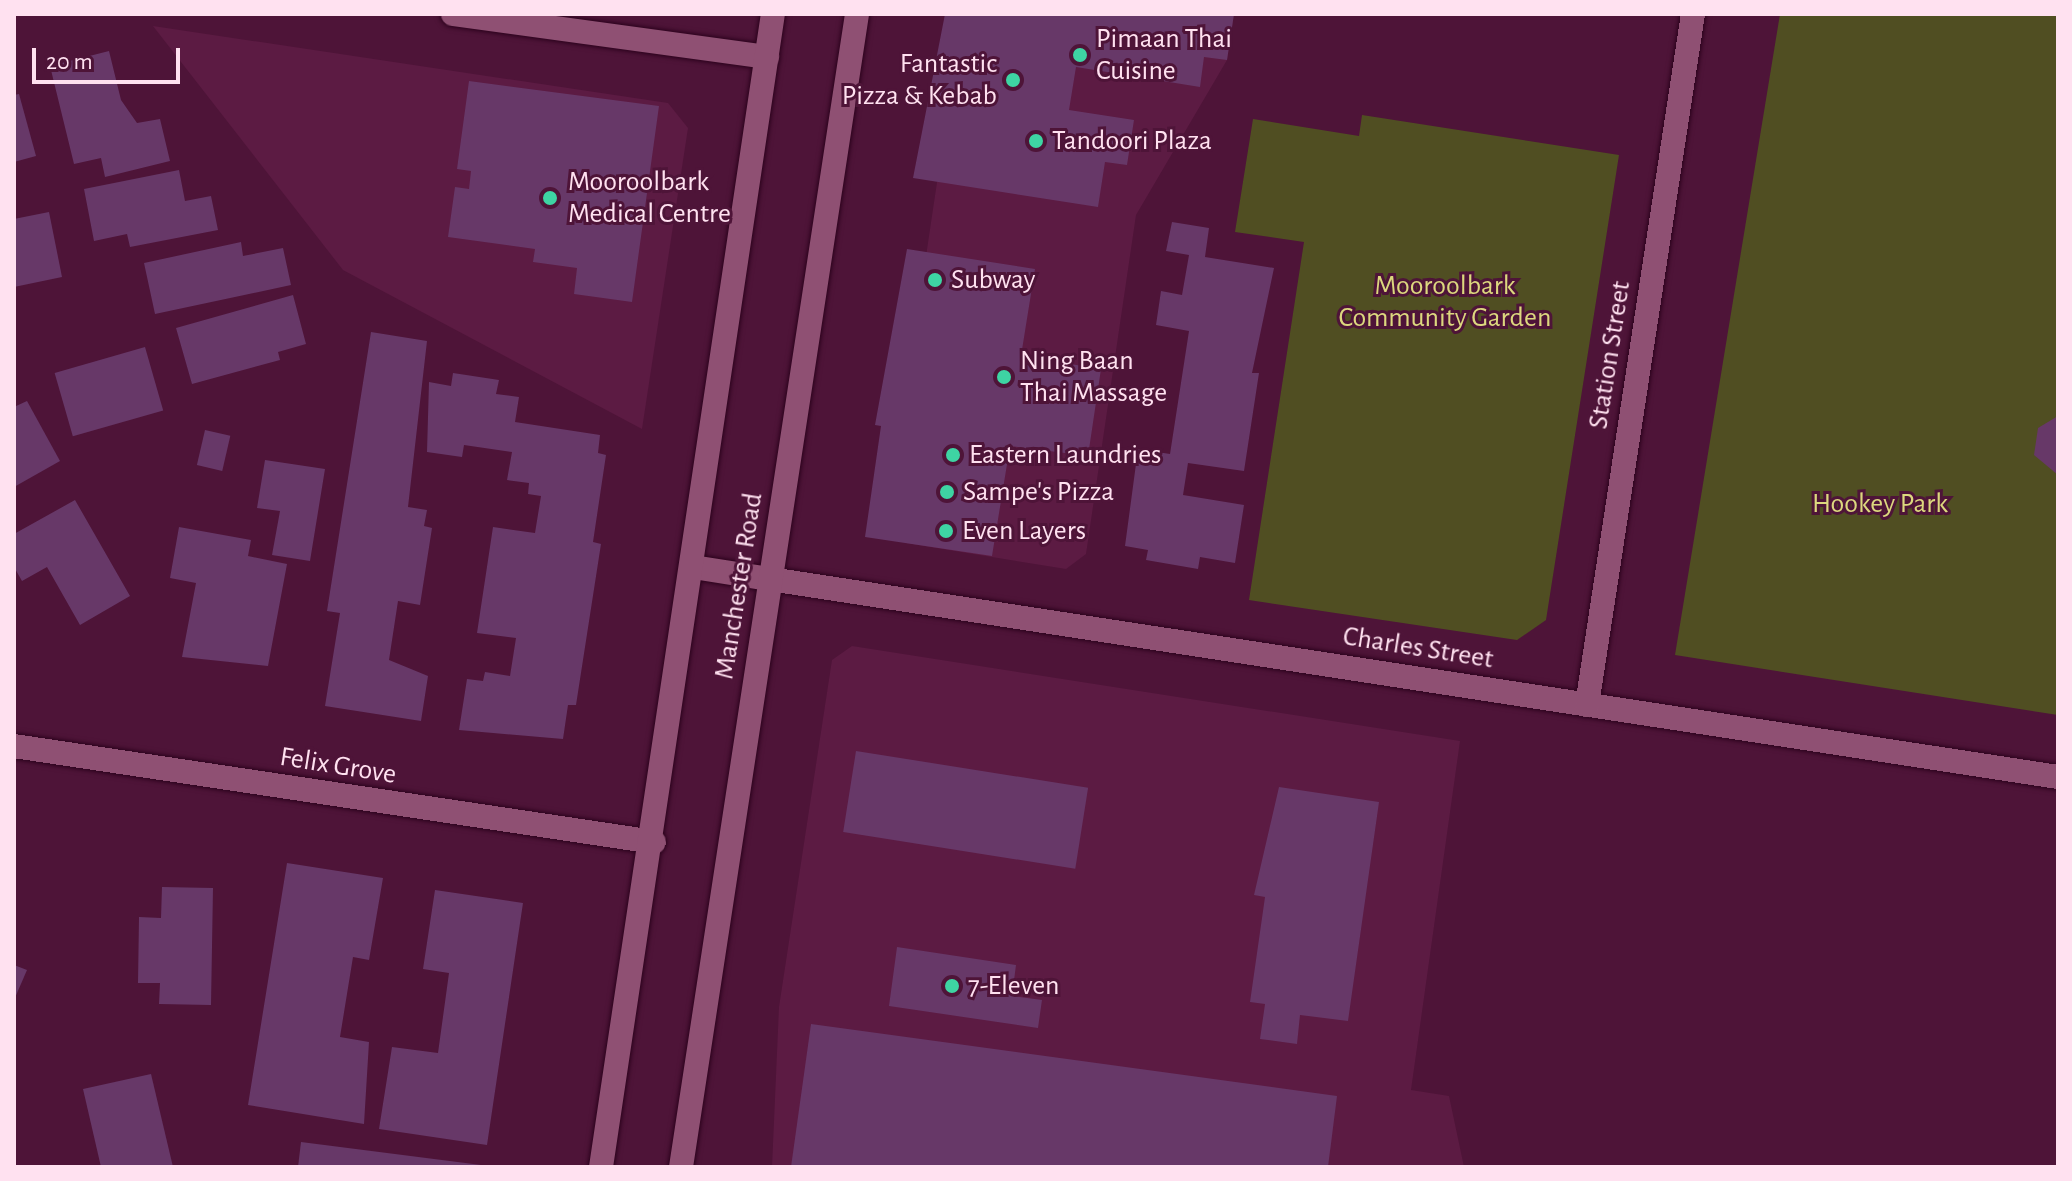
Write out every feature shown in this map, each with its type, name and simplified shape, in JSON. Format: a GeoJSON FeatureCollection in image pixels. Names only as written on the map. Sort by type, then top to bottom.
{"type":"FeatureCollection","features":[{"type":"Feature","properties":{"kind":"street"},"geometry":{"type":"LineString","coordinates":[[453,14],[767,57]]}},
{"type":"Feature","properties":{"kind":"street","name":"Manchester Road"},"geometry":{"type":"LineString","coordinates":[[601,1167],[654,842],[773,14]]}},
{"type":"Feature","properties":{"kind":"street","name":"Manchester Road"},"geometry":{"type":"LineString","coordinates":[[681,1167],[857,14]]}},
{"type":"Feature","properties":{"kind":"street","name":"Station Street"},"geometry":{"type":"LineString","coordinates":[[1587,705],[1693,14]]}},
{"type":"Feature","properties":{"kind":"street","name":"Charles Street"},"geometry":{"type":"LineString","coordinates":[[693,567],[2058,777]]}},
{"type":"Feature","properties":{"kind":"street","name":"Felix Grove"},"geometry":{"type":"LineString","coordinates":[[14,746],[654,842]]}},
{"type":"Feature","properties":{"kind":"shaded area"},"geometry":{"type":"Polygon","coordinates":[[[962,14],[1234,14],[1227,60],[1136,215],[1086,554],[1066,569],[906,543],[887,519],[962,14]]]}},
{"type":"Feature","properties":{"kind":"shaded area"},"geometry":{"type":"Polygon","coordinates":[[[153,26],[668,103],[688,128],[642,429],[343,270],[153,26]]]}},
{"type":"Feature","properties":{"kind":"shaded area"},"geometry":{"type":"Polygon","coordinates":[[[852,646],[1460,741],[1411,1090],[1449,1096],[1464,1167],[772,1167],[779,1007],[832,660],[852,646]]]}},
{"type":"Feature","properties":{"kind":"green space","name":"Hookey Park"},"geometry":{"type":"Polygon","coordinates":[[[1780,14],[2058,14],[2058,715],[1675,655],[1780,14]]]}},
{"type":"Feature","properties":{"kind":"green space","name":"Mooroolbark Community Garden"},"geometry":{"type":"Polygon","coordinates":[[[1362,115],[1619,155],[1546,620],[1517,640],[1249,600],[1304,242],[1235,232],[1253,119],[1359,136],[1362,115]]]}},
{"type":"Feature","properties":{"kind":"building"},"geometry":{"type":"Polygon","coordinates":[[[945,14],[1234,14],[1227,60],[1204,57],[1200,87],[1076,67],[1069,110],[1134,120],[1127,165],[1105,162],[1098,207],[913,178],[945,14]]]}},
{"type":"Feature","properties":{"kind":"building"},"geometry":{"type":"Polygon","coordinates":[[[109,51],[121,100],[137,123],[160,119],[170,161],[105,177],[101,158],[74,164],[50,66],[109,51]]]}},
{"type":"Feature","properties":{"kind":"building","name":"Mooroolbark Medical Centre"},"geometry":{"type":"Polygon","coordinates":[[[469,81],[659,106],[632,302],[574,294],[577,268],[533,262],[535,249],[448,237],[455,187],[469,189],[471,171],[457,169],[469,81]]]}},
{"type":"Feature","properties":{"kind":"building"},"geometry":{"type":"Polygon","coordinates":[[[19,94],[36,156],[14,162],[14,95],[19,94]]]}},
{"type":"Feature","properties":{"kind":"building"},"geometry":{"type":"Polygon","coordinates":[[[179,170],[185,201],[211,196],[218,230],[130,247],[127,234],[94,241],[84,189],[179,170]]]}},
{"type":"Feature","properties":{"kind":"building"},"geometry":{"type":"Polygon","coordinates":[[[49,212],[62,277],[14,287],[14,219],[49,212]]]}},
{"type":"Feature","properties":{"kind":"building"},"geometry":{"type":"Polygon","coordinates":[[[1172,222],[1209,228],[1205,257],[1274,268],[1252,373],[1259,373],[1244,471],[1188,463],[1183,495],[1244,505],[1235,563],[1200,557],[1198,569],[1146,560],[1148,550],[1125,546],[1138,449],[1170,454],[1189,331],[1156,325],[1161,291],[1182,295],[1189,255],[1166,251],[1172,222]]]}},
{"type":"Feature","properties":{"kind":"building"},"geometry":{"type":"Polygon","coordinates":[[[241,242],[243,256],[283,248],[291,285],[155,314],[144,263],[241,242]]]}},
{"type":"Feature","properties":{"kind":"building"},"geometry":{"type":"Polygon","coordinates":[[[907,249],[1035,269],[1021,356],[1101,369],[1088,456],[1010,446],[992,556],[865,537],[881,426],[875,425],[907,249]]]}},
{"type":"Feature","properties":{"kind":"building"},"geometry":{"type":"Polygon","coordinates":[[[293,295],[306,344],[278,352],[280,360],[192,384],[176,328],[293,295]]]}},
{"type":"Feature","properties":{"kind":"building"},"geometry":{"type":"Polygon","coordinates":[[[371,332],[427,341],[408,507],[427,510],[424,526],[432,528],[420,605],[398,601],[389,660],[428,676],[421,721],[325,706],[340,613],[327,611],[371,332]]]}},
{"type":"Feature","properties":{"kind":"building"},"geometry":{"type":"Polygon","coordinates":[[[145,347],[163,410],[73,436],[55,373],[145,347]]]}},
{"type":"Feature","properties":{"kind":"building"},"geometry":{"type":"Polygon","coordinates":[[[453,373],[499,380],[496,394],[519,397],[515,422],[600,435],[598,453],[606,455],[593,542],[601,544],[576,705],[568,705],[563,739],[459,730],[467,679],[483,681],[485,672],[510,676],[516,638],[477,633],[493,527],[535,533],[541,496],[528,494],[529,483],[507,480],[512,452],[464,445],[462,457],[427,452],[429,382],[451,386],[453,373]]]}},
{"type":"Feature","properties":{"kind":"building"},"geometry":{"type":"Polygon","coordinates":[[[27,401],[60,461],[14,487],[14,407],[27,401]]]}},
{"type":"Feature","properties":{"kind":"building"},"geometry":{"type":"Polygon","coordinates":[[[2058,416],[2058,475],[2034,455],[2038,428],[2058,416]]]}},
{"type":"Feature","properties":{"kind":"building"},"geometry":{"type":"Polygon","coordinates":[[[205,430],[230,436],[222,471],[197,465],[205,430]]]}},
{"type":"Feature","properties":{"kind":"building"},"geometry":{"type":"Polygon","coordinates":[[[265,460],[325,469],[310,561],[272,555],[280,511],[257,508],[265,460]]]}},
{"type":"Feature","properties":{"kind":"building"},"geometry":{"type":"Polygon","coordinates":[[[75,500],[130,596],[80,625],[47,567],[22,581],[14,567],[14,534],[75,500]]]}},
{"type":"Feature","properties":{"kind":"building"},"geometry":{"type":"Polygon","coordinates":[[[179,527],[251,540],[248,556],[287,564],[268,666],[182,657],[196,583],[170,578],[179,527]]]}},
{"type":"Feature","properties":{"kind":"building"},"geometry":{"type":"Polygon","coordinates":[[[856,751],[1088,788],[1075,869],[843,832],[856,751]]]}},
{"type":"Feature","properties":{"kind":"building"},"geometry":{"type":"Polygon","coordinates":[[[1279,787],[1379,802],[1348,1021],[1300,1015],[1297,1044],[1260,1039],[1265,1004],[1250,1002],[1265,897],[1254,895],[1279,787]]]}},
{"type":"Feature","properties":{"kind":"building"},"geometry":{"type":"Polygon","coordinates":[[[287,863],[383,878],[369,960],[353,957],[340,1037],[369,1042],[364,1124],[248,1105],[287,863]]]}},
{"type":"Feature","properties":{"kind":"building"},"geometry":{"type":"Polygon","coordinates":[[[162,887],[213,888],[211,1005],[159,1004],[160,983],[138,983],[139,917],[161,918],[162,887]]]}},
{"type":"Feature","properties":{"kind":"building"},"geometry":{"type":"Polygon","coordinates":[[[435,890],[523,903],[487,1145],[379,1129],[392,1047],[438,1053],[449,973],[423,969],[435,890]]]}},
{"type":"Feature","properties":{"kind":"building","name":"7-Eleven"},"geometry":{"type":"Polygon","coordinates":[[[897,947],[1016,965],[1012,996],[1042,1000],[1038,1028],[889,1006],[897,947]]]}},
{"type":"Feature","properties":{"kind":"building"},"geometry":{"type":"Polygon","coordinates":[[[14,965],[27,970],[14,1000],[14,965]]]}},
{"type":"Feature","properties":{"kind":"building"},"geometry":{"type":"Polygon","coordinates":[[[811,1024],[1337,1096],[1328,1167],[791,1167],[811,1024]]]}},
{"type":"Feature","properties":{"kind":"building"},"geometry":{"type":"Polygon","coordinates":[[[151,1074],[173,1167],[101,1167],[83,1089],[151,1074]]]}},
{"type":"Feature","properties":{"kind":"building"},"geometry":{"type":"Polygon","coordinates":[[[301,1142],[481,1165],[481,1167],[298,1167],[301,1142]]]}},
{"type":"Feature","properties":{"kind":"place","name":"Pimaan Thai Cuisine"},"geometry":{"type":"Point","coordinates":[1080,55]}},
{"type":"Feature","properties":{"kind":"place","name":"Fantastic Pizza & Kebab"},"geometry":{"type":"Point","coordinates":[1013,80]}},
{"type":"Feature","properties":{"kind":"place","name":"Tandoori Plaza"},"geometry":{"type":"Point","coordinates":[1036,141]}},
{"type":"Feature","properties":{"kind":"place","name":"Mooroolbark Medical Centre"},"geometry":{"type":"Point","coordinates":[550,198]}},
{"type":"Feature","properties":{"kind":"place","name":"Subway"},"geometry":{"type":"Point","coordinates":[935,280]}},
{"type":"Feature","properties":{"kind":"place","name":"Ning Baan Thai Massage"},"geometry":{"type":"Point","coordinates":[1004,377]}},
{"type":"Feature","properties":{"kind":"place","name":"Eastern Laundries"},"geometry":{"type":"Point","coordinates":[953,455]}},
{"type":"Feature","properties":{"kind":"place","name":"Sampe's Pizza"},"geometry":{"type":"Point","coordinates":[947,492]}},
{"type":"Feature","properties":{"kind":"place","name":"Even Layers"},"geometry":{"type":"Point","coordinates":[946,531]}},
{"type":"Feature","properties":{"kind":"place","name":"7-Eleven"},"geometry":{"type":"Point","coordinates":[952,986]}}]}
